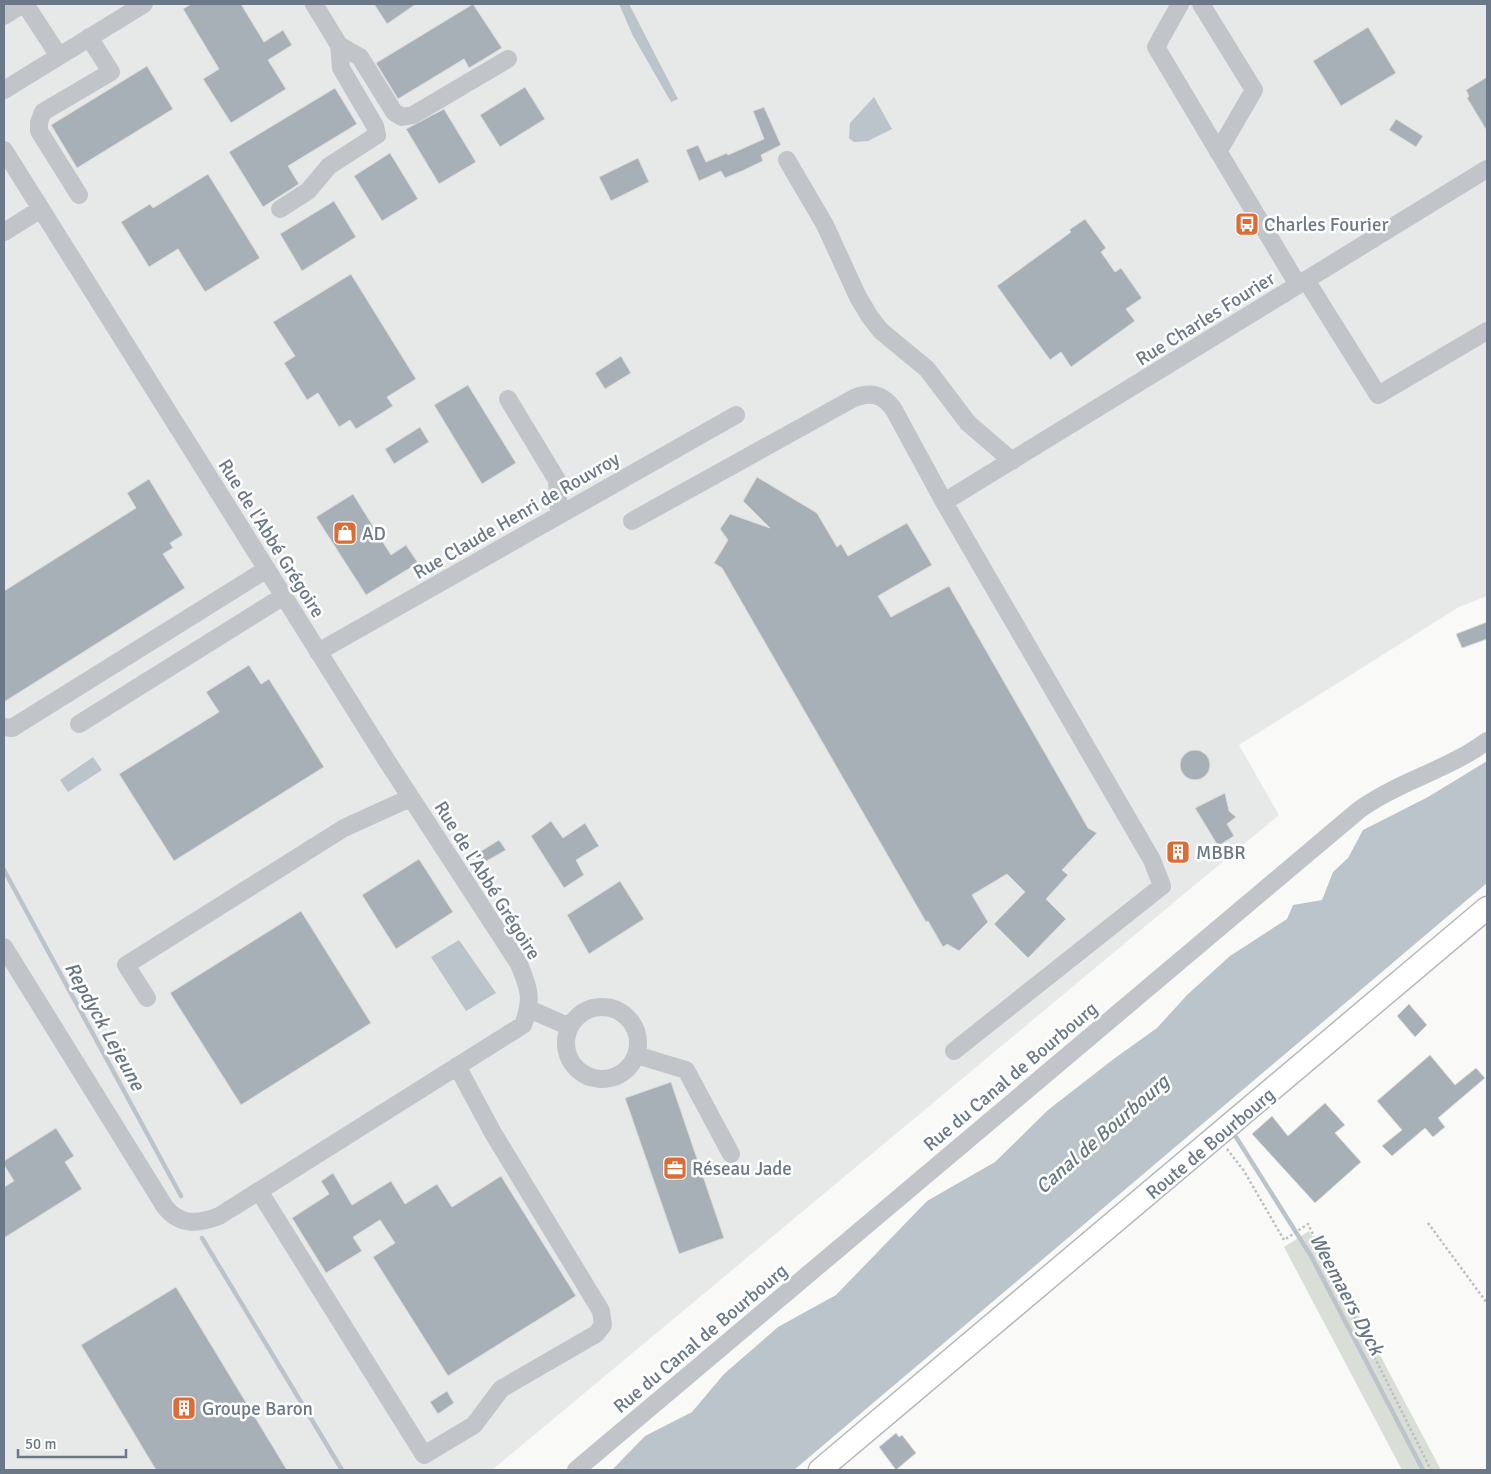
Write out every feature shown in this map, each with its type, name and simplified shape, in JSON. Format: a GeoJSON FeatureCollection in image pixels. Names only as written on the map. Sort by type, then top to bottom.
{"type":"FeatureCollection","features":[{"type":"Feature","properties":{"kind":"main road","name":"Route de Bourbourg"},"geometry":{"type":"LineString","coordinates":[[820,1470],[932,1378],[1487,908]]}},
{"type":"Feature","properties":{"kind":"main road","name":"Route de Bourbourg"},"geometry":{"type":"LineString","coordinates":[[834,1470],[932,1378]]}},
{"type":"Feature","properties":{"kind":"street"},"geometry":{"type":"LineString","coordinates":[[4,16],[24,4],[59,56]]}},
{"type":"Feature","properties":{"kind":"street"},"geometry":{"type":"LineString","coordinates":[[4,90],[144,4]]}},
{"type":"Feature","properties":{"kind":"street"},"geometry":{"type":"LineString","coordinates":[[280,209],[308,192],[329,166],[372,140],[376,135],[376,126],[341,68],[339,45],[314,4]]}},
{"type":"Feature","properties":{"kind":"street"},"geometry":{"type":"LineString","coordinates":[[1180,4],[1156,47],[1218,152],[1302,283],[1378,395],[1487,331]]}},
{"type":"Feature","properties":{"kind":"street"},"geometry":{"type":"LineString","coordinates":[[1201,4],[1254,90],[1218,152]]}},
{"type":"Feature","properties":{"kind":"street"},"geometry":{"type":"LineString","coordinates":[[79,194],[39,131],[39,122],[43,112],[110,72],[90,38]]}},
{"type":"Feature","properties":{"kind":"street"},"geometry":{"type":"LineString","coordinates":[[339,45],[360,58],[394,112],[402,117],[413,115],[508,59]]}},
{"type":"Feature","properties":{"kind":"street","name":"Rue de l'Abbé Grégoire"},"geometry":{"type":"LineString","coordinates":[[4,150],[410,798],[519,964],[529,989],[529,1009]]}},
{"type":"Feature","properties":{"kind":"street"},"geometry":{"type":"LineString","coordinates":[[787,160],[825,225],[858,297],[870,317],[881,331],[927,369],[965,419],[1012,461]]}},
{"type":"Feature","properties":{"kind":"street","name":"Rue Charles Fourier"},"geometry":{"type":"LineString","coordinates":[[944,502],[1487,169]]}},
{"type":"Feature","properties":{"kind":"street"},"geometry":{"type":"LineString","coordinates":[[4,232],[41,209]]}},
{"type":"Feature","properties":{"kind":"street"},"geometry":{"type":"LineString","coordinates":[[632,521],[854,398],[866,394],[880,396],[890,404],[944,502],[1152,860],[1162,886],[954,1051]]}},
{"type":"Feature","properties":{"kind":"street"},"geometry":{"type":"LineString","coordinates":[[508,399],[557,480],[559,515]]}},
{"type":"Feature","properties":{"kind":"street","name":"Rue Claude Henri de Rouvroy"},"geometry":{"type":"LineString","coordinates":[[318,652],[736,415]]}},
{"type":"Feature","properties":{"kind":"street"},"geometry":{"type":"LineString","coordinates":[[4,727],[12,728],[267,569]]}},
{"type":"Feature","properties":{"kind":"street"},"geometry":{"type":"LineString","coordinates":[[79,724],[284,596]]}},
{"type":"Feature","properties":{"kind":"street","name":"Rue du Canal de Bourbourg"},"geometry":{"type":"LineString","coordinates":[[576,1470],[1359,810],[1390,790],[1453,762],[1487,741]]}},
{"type":"Feature","properties":{"kind":"street"},"geometry":{"type":"LineString","coordinates":[[147,998],[126,965],[344,828],[410,798]]}},
{"type":"Feature","properties":{"kind":"street"},"geometry":{"type":"LineString","coordinates":[[4,947],[169,1211],[184,1221],[203,1221],[219,1216],[523,1025],[529,1009],[570,1027]]}},
{"type":"Feature","properties":{"kind":"street"},"geometry":{"type":"LineString","coordinates":[[596,1008],[617,1010],[633,1024],[638,1044],[636,1055],[622,1073],[611,1078],[599,1079],[588,1076],[573,1065],[569,1057],[566,1047],[570,1027],[585,1011],[596,1008]]}},
{"type":"Feature","properties":{"kind":"street"},"geometry":{"type":"LineString","coordinates":[[636,1055],[686,1070],[731,1154]]}},
{"type":"Feature","properties":{"kind":"street"},"geometry":{"type":"LineString","coordinates":[[259,1191],[424,1455],[474,1425],[501,1389],[596,1334],[603,1325],[601,1311],[493,1133],[458,1066]]}},
{"type":"Feature","properties":{"kind":"path"},"geometry":{"type":"LineString","coordinates":[[1218,1136],[1244,1171],[1284,1240],[1308,1224],[1430,1470]]}},
{"type":"Feature","properties":{"kind":"path"},"geometry":{"type":"LineString","coordinates":[[1428,1223],[1487,1303]]}},
{"type":"Feature","properties":{"kind":"shaded area"},"geometry":{"type":"Polygon","coordinates":[[[4,4],[1487,4],[1487,596],[1459,607],[1239,745],[1279,815],[492,1470],[4,1470],[4,4]]]}},
{"type":"Feature","properties":{"kind":"shaded area"},"geometry":{"type":"Polygon","coordinates":[[[1309,1231],[1347,1288],[1348,1295],[1441,1470],[1402,1470],[1284,1247],[1309,1231]]]}},
{"type":"Feature","properties":{"kind":"water"},"geometry":{"type":"Polygon","coordinates":[[[619,4],[629,4],[678,99],[671,102],[633,36],[619,4]]]}},
{"type":"Feature","properties":{"kind":"water"},"geometry":{"type":"Polygon","coordinates":[[[874,97],[892,129],[868,141],[854,142],[849,138],[850,123],[874,97]]]}},
{"type":"Feature","properties":{"kind":"water"},"geometry":{"type":"Polygon","coordinates":[[[93,757],[102,770],[68,792],[60,780],[93,757]]]}},
{"type":"Feature","properties":{"kind":"water","name":"Canal de Bourbourg"},"geometry":{"type":"Polygon","coordinates":[[[1487,761],[1487,883],[794,1470],[612,1470],[645,1436],[692,1412],[724,1374],[778,1327],[836,1295],[927,1201],[995,1162],[1048,1110],[1157,1028],[1187,995],[1230,956],[1287,919],[1293,905],[1322,900],[1333,872],[1348,858],[1363,830],[1428,797],[1487,761]]]}},
{"type":"Feature","properties":{"kind":"water"},"geometry":{"type":"Polygon","coordinates":[[[459,940],[496,993],[466,1011],[431,957],[459,940]]]}},
{"type":"Feature","properties":{"kind":"building"},"geometry":{"type":"Polygon","coordinates":[[[191,4],[241,4],[264,42],[283,30],[292,45],[268,60],[286,89],[231,123],[203,79],[219,69],[183,9],[191,4]]]}},
{"type":"Feature","properties":{"kind":"building"},"geometry":{"type":"Polygon","coordinates":[[[374,4],[416,4],[387,24],[374,4]]]}},
{"type":"Feature","properties":{"kind":"building"},"geometry":{"type":"Polygon","coordinates":[[[473,4],[502,48],[469,68],[464,59],[398,99],[376,63],[473,4]]]}},
{"type":"Feature","properties":{"kind":"building"},"geometry":{"type":"Polygon","coordinates":[[[1368,27],[1396,73],[1341,106],[1313,61],[1368,27]]]}},
{"type":"Feature","properties":{"kind":"building"},"geometry":{"type":"Polygon","coordinates":[[[147,66],[173,109],[77,168],[51,125],[147,66]]]}},
{"type":"Feature","properties":{"kind":"building"},"geometry":{"type":"Polygon","coordinates":[[[1487,77],[1487,131],[1467,98],[1469,96],[1466,90],[1487,77]]]}},
{"type":"Feature","properties":{"kind":"building"},"geometry":{"type":"Polygon","coordinates":[[[525,87],[545,119],[500,147],[480,115],[525,87]]]}},
{"type":"Feature","properties":{"kind":"building"},"geometry":{"type":"Polygon","coordinates":[[[335,88],[357,124],[288,166],[299,184],[263,207],[229,152],[335,88]]]}},
{"type":"Feature","properties":{"kind":"building"},"geometry":{"type":"Polygon","coordinates":[[[764,107],[781,145],[761,155],[763,161],[742,171],[725,178],[721,171],[699,181],[686,150],[698,145],[706,162],[727,153],[728,155],[764,139],[753,111],[764,107]]]}},
{"type":"Feature","properties":{"kind":"building"},"geometry":{"type":"Polygon","coordinates":[[[444,109],[476,162],[439,184],[406,129],[444,109]]]}},
{"type":"Feature","properties":{"kind":"building"},"geometry":{"type":"Polygon","coordinates":[[[1396,119],[1423,136],[1416,147],[1389,130],[1396,119]]]}},
{"type":"Feature","properties":{"kind":"building"},"geometry":{"type":"Polygon","coordinates":[[[390,153],[418,199],[382,221],[354,176],[390,153]]]}},
{"type":"Feature","properties":{"kind":"building"},"geometry":{"type":"Polygon","coordinates":[[[638,158],[649,182],[611,201],[599,177],[638,158]]]}},
{"type":"Feature","properties":{"kind":"building"},"geometry":{"type":"Polygon","coordinates":[[[208,174],[260,258],[205,292],[178,249],[149,267],[121,222],[150,204],[153,208],[208,174]]]}},
{"type":"Feature","properties":{"kind":"building"},"geometry":{"type":"Polygon","coordinates":[[[334,201],[356,237],[302,271],[280,234],[334,201]]]}},
{"type":"Feature","properties":{"kind":"building"},"geometry":{"type":"Polygon","coordinates":[[[1085,219],[1106,248],[1101,252],[1115,272],[1121,268],[1142,298],[1126,309],[1135,321],[1071,367],[1061,352],[1050,360],[997,286],[1071,232],[1069,230],[1085,219]]]}},
{"type":"Feature","properties":{"kind":"building"},"geometry":{"type":"Polygon","coordinates":[[[351,274],[416,379],[387,397],[393,406],[356,429],[350,420],[339,427],[318,393],[307,400],[284,363],[295,356],[273,322],[351,274]]]}},
{"type":"Feature","properties":{"kind":"building"},"geometry":{"type":"Polygon","coordinates":[[[621,356],[631,373],[605,389],[595,373],[621,356]]]}},
{"type":"Feature","properties":{"kind":"building"},"geometry":{"type":"Polygon","coordinates":[[[468,385],[516,463],[482,484],[434,405],[468,385]]]}},
{"type":"Feature","properties":{"kind":"building"},"geometry":{"type":"Polygon","coordinates":[[[420,427],[429,442],[394,464],[385,449],[420,427]]]}},
{"type":"Feature","properties":{"kind":"building"},"geometry":{"type":"Polygon","coordinates":[[[757,477],[817,513],[837,547],[841,544],[848,556],[907,523],[932,565],[878,596],[891,617],[949,586],[1088,828],[1097,833],[1062,870],[1068,875],[1046,899],[1066,919],[1028,958],[994,924],[1025,892],[1007,874],[972,895],[988,922],[959,951],[947,944],[943,947],[928,921],[926,922],[722,568],[714,563],[728,540],[720,529],[730,514],[770,528],[743,501],[757,477]]]}},
{"type":"Feature","properties":{"kind":"building"},"geometry":{"type":"Polygon","coordinates":[[[149,479],[183,535],[170,543],[173,548],[163,554],[185,588],[4,702],[4,591],[136,508],[127,493],[149,479]]]}},
{"type":"Feature","properties":{"kind":"building"},"geometry":{"type":"Polygon","coordinates":[[[353,494],[391,555],[406,545],[418,563],[366,595],[316,517],[353,494]]]}},
{"type":"Feature","properties":{"kind":"building"},"geometry":{"type":"Polygon","coordinates":[[[1487,622],[1487,639],[1462,648],[1456,634],[1487,622]]]}},
{"type":"Feature","properties":{"kind":"building"},"geometry":{"type":"Polygon","coordinates":[[[249,665],[261,684],[269,679],[324,767],[174,861],[119,774],[219,712],[206,692],[249,665]]]}},
{"type":"Feature","properties":{"kind":"building"},"geometry":{"type":"Polygon","coordinates":[[[1195,750],[1206,754],[1210,765],[1206,776],[1195,780],[1184,776],[1180,765],[1184,754],[1195,750]]]}},
{"type":"Feature","properties":{"kind":"building"},"geometry":{"type":"Polygon","coordinates":[[[1225,793],[1229,811],[1236,817],[1227,824],[1234,836],[1218,846],[1195,808],[1225,793]]]}},
{"type":"Feature","properties":{"kind":"building"},"geometry":{"type":"Polygon","coordinates":[[[551,821],[563,838],[585,823],[599,846],[576,860],[584,875],[564,888],[531,836],[551,821]]]}},
{"type":"Feature","properties":{"kind":"building"},"geometry":{"type":"Polygon","coordinates":[[[499,840],[506,850],[483,863],[478,853],[499,840]]]}},
{"type":"Feature","properties":{"kind":"building","name":"MBBR"},"geometry":{"type":"Polygon","coordinates":[[[1178,842],[1184,845],[1187,851],[1184,857],[1178,860],[1172,857],[1169,851],[1172,845],[1178,842]]]}},
{"type":"Feature","properties":{"kind":"building"},"geometry":{"type":"Polygon","coordinates":[[[419,859],[453,912],[396,949],[362,895],[419,859]]]}},
{"type":"Feature","properties":{"kind":"building"},"geometry":{"type":"Polygon","coordinates":[[[620,881],[644,919],[589,954],[567,915],[620,881]]]}},
{"type":"Feature","properties":{"kind":"building"},"geometry":{"type":"Polygon","coordinates":[[[301,911],[371,1023],[241,1105],[170,993],[301,911]]]}},
{"type":"Feature","properties":{"kind":"building"},"geometry":{"type":"Polygon","coordinates":[[[1409,1004],[1427,1025],[1415,1037],[1397,1016],[1409,1004]]]}},
{"type":"Feature","properties":{"kind":"building"},"geometry":{"type":"Polygon","coordinates":[[[1430,1055],[1455,1085],[1476,1068],[1485,1078],[1438,1118],[1445,1127],[1433,1137],[1425,1128],[1392,1156],[1382,1146],[1402,1130],[1377,1101],[1430,1055]]]}},
{"type":"Feature","properties":{"kind":"building","name":"Réseau Jade"},"geometry":{"type":"Polygon","coordinates":[[[671,1082],[724,1238],[679,1254],[625,1098],[671,1082]]]}},
{"type":"Feature","properties":{"kind":"building"},"geometry":{"type":"Polygon","coordinates":[[[1325,1103],[1345,1125],[1335,1133],[1361,1162],[1315,1203],[1252,1134],[1272,1116],[1288,1136],[1325,1103]]]}},
{"type":"Feature","properties":{"kind":"building"},"geometry":{"type":"Polygon","coordinates":[[[56,1128],[74,1156],[65,1162],[82,1189],[4,1238],[4,1187],[14,1181],[4,1165],[4,1161],[56,1128]]]}},
{"type":"Feature","properties":{"kind":"building"},"geometry":{"type":"Polygon","coordinates":[[[333,1173],[352,1205],[391,1181],[405,1204],[437,1184],[452,1207],[501,1176],[576,1296],[448,1376],[373,1257],[395,1243],[380,1220],[353,1237],[362,1251],[326,1273],[292,1218],[329,1194],[321,1181],[333,1173]]]}},
{"type":"Feature","properties":{"kind":"building","name":"Groupe Baron"},"geometry":{"type":"Polygon","coordinates":[[[176,1287],[287,1470],[156,1470],[81,1345],[176,1287]]]}},
{"type":"Feature","properties":{"kind":"building"},"geometry":{"type":"Polygon","coordinates":[[[447,1391],[454,1403],[438,1414],[430,1402],[447,1391]]]}},
{"type":"Feature","properties":{"kind":"building"},"geometry":{"type":"Polygon","coordinates":[[[896,1433],[899,1437],[902,1435],[916,1453],[896,1470],[879,1447],[896,1433]]]}},
{"type":"Feature","properties":{"kind":"waterway","name":"Repdyck Lejeune"},"geometry":{"type":"LineString","coordinates":[[4,870],[181,1196]]}},
{"type":"Feature","properties":{"kind":"waterway","name":"Weemaers Dyck"},"geometry":{"type":"LineString","coordinates":[[1236,1137],[1311,1256],[1423,1470]]}},
{"type":"Feature","properties":{"kind":"waterway","name":"Repdyck Lejeune"},"geometry":{"type":"LineString","coordinates":[[202,1238],[342,1470]]}},
{"type":"Feature","properties":{"kind":"place","name":"Charles Fourier"},"geometry":{"type":"Point","coordinates":[1247,224]}},
{"type":"Feature","properties":{"kind":"place","name":"AD"},"geometry":{"type":"Point","coordinates":[345,533]}},
{"type":"Feature","properties":{"kind":"place","name":"MBBR"},"geometry":{"type":"Point","coordinates":[1178,852]}},
{"type":"Feature","properties":{"kind":"place","name":"Réseau Jade"},"geometry":{"type":"Point","coordinates":[675,1168]}},
{"type":"Feature","properties":{"kind":"place","name":"Groupe Baron"},"geometry":{"type":"Point","coordinates":[184,1408]}}]}
